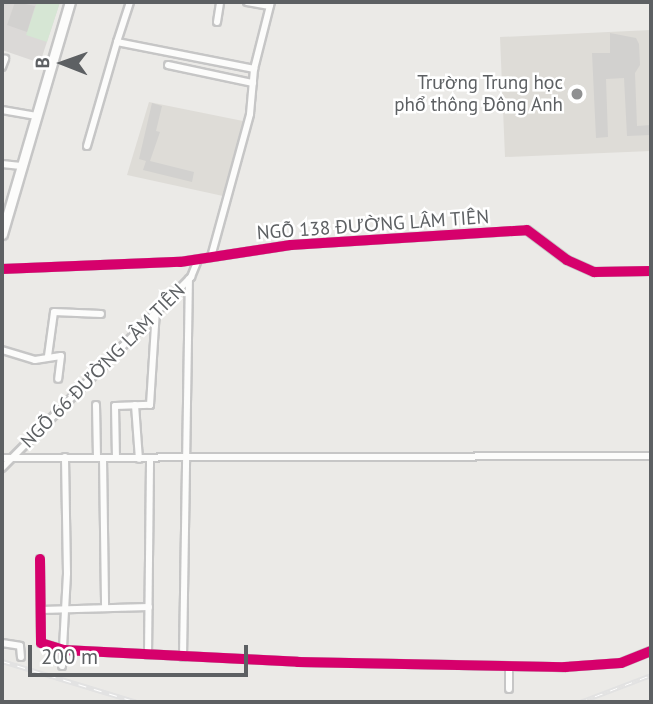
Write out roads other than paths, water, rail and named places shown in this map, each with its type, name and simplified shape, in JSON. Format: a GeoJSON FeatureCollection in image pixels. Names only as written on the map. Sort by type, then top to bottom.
{"type":"FeatureCollection","features":[{"type":"Feature","properties":{"kind":"street"},"geometry":{"type":"LineString","coordinates":[[2,234],[70,2]]}},
{"type":"Feature","properties":{"kind":"street"},"geometry":{"type":"LineString","coordinates":[[87,146],[130,2]]}},
{"type":"Feature","properties":{"kind":"street"},"geometry":{"type":"LineString","coordinates":[[217,22],[219,2]]}},
{"type":"Feature","properties":{"kind":"street"},"geometry":{"type":"LineString","coordinates":[[211,257],[250,114],[254,69],[271,4],[247,2]]}},
{"type":"Feature","properties":{"kind":"street"},"geometry":{"type":"LineString","coordinates":[[117,42],[254,69]]}},
{"type":"Feature","properties":{"kind":"street"},"geometry":{"type":"LineString","coordinates":[[2,67],[5,59]]}},
{"type":"Feature","properties":{"kind":"street"},"geometry":{"type":"LineString","coordinates":[[168,65],[253,83]]}},
{"type":"Feature","properties":{"kind":"street"},"geometry":{"type":"LineString","coordinates":[[2,110],[36,116]]}},
{"type":"Feature","properties":{"kind":"street"},"geometry":{"type":"LineString","coordinates":[[2,164],[21,166]]}},
{"type":"Feature","properties":{"kind":"street","name":"NGÕ 138 ĐƯỜNG LÂM TIÊN"},"geometry":{"type":"LineString","coordinates":[[2,268],[198,260],[291,245],[527,230],[567,260],[594,272],[651,271]]}},
{"type":"Feature","properties":{"kind":"street","name":"NGÕ 66 ĐƯỜNG LÂM TIÊN"},"geometry":{"type":"LineString","coordinates":[[2,468],[189,279],[198,260]]}},
{"type":"Feature","properties":{"kind":"street"},"geometry":{"type":"LineString","coordinates":[[183,657],[189,279]]}},
{"type":"Feature","properties":{"kind":"street"},"geometry":{"type":"LineString","coordinates":[[116,458],[115,406],[150,405],[156,310]]}},
{"type":"Feature","properties":{"kind":"street"},"geometry":{"type":"LineString","coordinates":[[48,356],[54,312],[102,314]]}},
{"type":"Feature","properties":{"kind":"street"},"geometry":{"type":"LineString","coordinates":[[2,350],[35,360],[61,356],[58,379]]}},
{"type":"Feature","properties":{"kind":"street"},"geometry":{"type":"LineString","coordinates":[[96,405],[105,607]]}},
{"type":"Feature","properties":{"kind":"street"},"geometry":{"type":"LineString","coordinates":[[135,405],[139,458]]}},
{"type":"Feature","properties":{"kind":"street"},"geometry":{"type":"LineString","coordinates":[[2,458],[651,456]]}},
{"type":"Feature","properties":{"kind":"street"},"geometry":{"type":"LineString","coordinates":[[62,666],[66,609],[65,457]]}},
{"type":"Feature","properties":{"kind":"street"},"geometry":{"type":"LineString","coordinates":[[148,655],[150,459]]}},
{"type":"Feature","properties":{"kind":"street"},"geometry":{"type":"LineString","coordinates":[[40,559],[41,643],[64,650],[183,657],[509,667],[621,663],[651,651]]}},
{"type":"Feature","properties":{"kind":"street"},"geometry":{"type":"LineString","coordinates":[[41,610],[149,607]]}},
{"type":"Feature","properties":{"kind":"street"},"geometry":{"type":"LineString","coordinates":[[2,643],[20,646],[22,657]]}},
{"type":"Feature","properties":{"kind":"street"},"geometry":{"type":"LineString","coordinates":[[509,667],[509,689]]}},
{"type":"Feature","properties":{"kind":"railway"},"geometry":{"type":"LineString","coordinates":[[2,661],[137,702]]}},
{"type":"Feature","properties":{"kind":"railway"},"geometry":{"type":"LineString","coordinates":[[580,702],[651,675]]}},
{"type":"Feature","properties":{"kind":"place","name":"Trường Trung học phổ thông Đông Anh"},"geometry":{"type":"Point","coordinates":[577,94]}}]}
